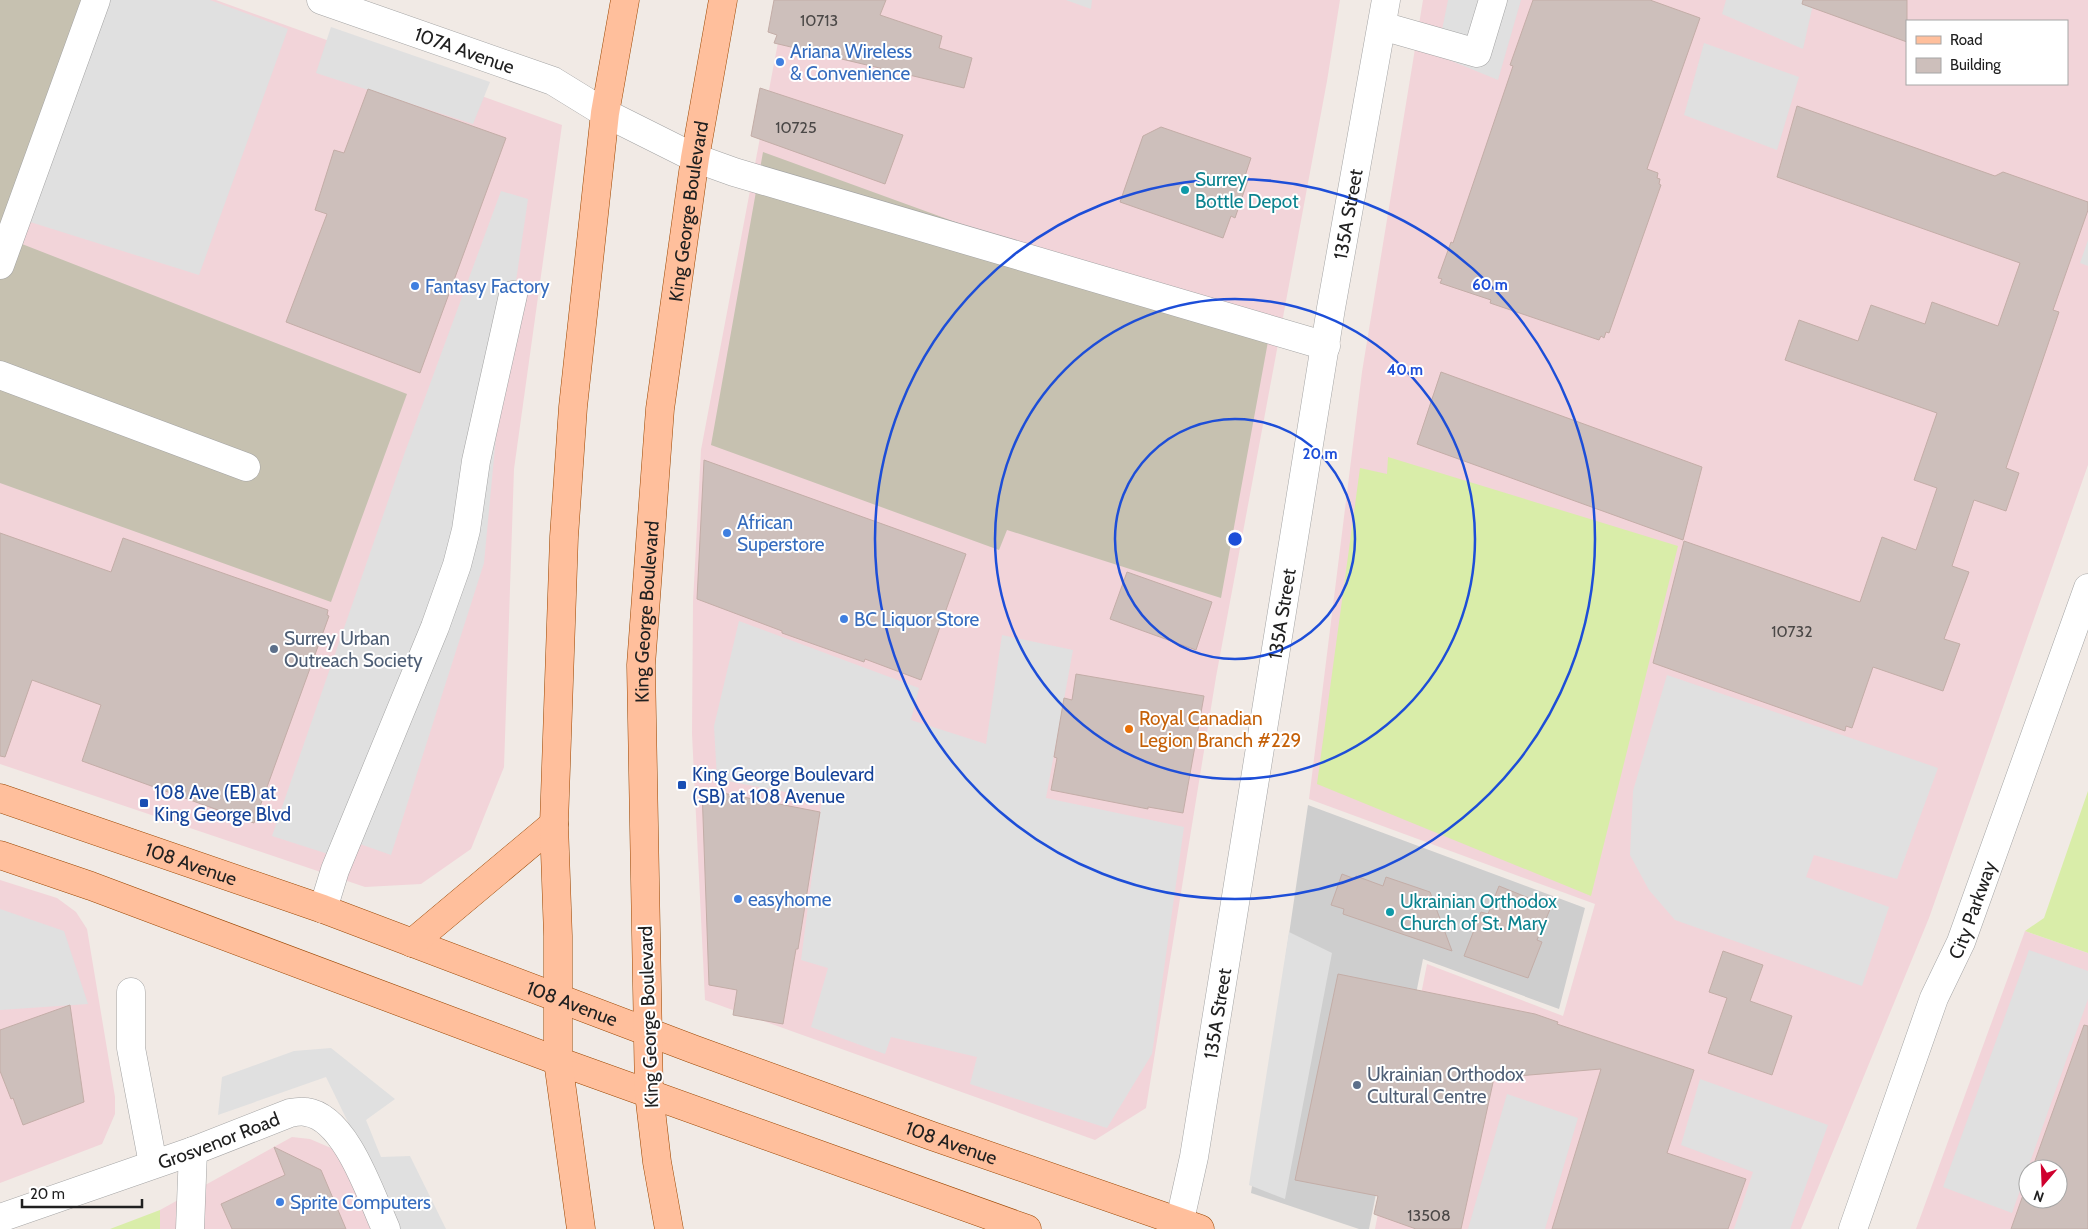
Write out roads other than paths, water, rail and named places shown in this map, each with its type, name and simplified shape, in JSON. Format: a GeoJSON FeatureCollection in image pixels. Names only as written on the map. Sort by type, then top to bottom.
{"type":"FeatureCollection","features":[{"type":"Feature","properties":{"kind":"main road"},"geometry":{"type":"LineString","coordinates":[[581,1229],[558,1060],[554,824],[564,537],[573,407],[604,113],[624,0]]}},
{"type":"Feature","properties":{"kind":"main road","name":"King George Boulevard"},"geometry":{"type":"LineString","coordinates":[[669,1229],[656,1162],[649,1093],[641,664],[660,409],[695,158],[723,0]]}},
{"type":"Feature","properties":{"kind":"main road","name":"108 Avenue"},"geometry":{"type":"LineString","coordinates":[[0,798],[323,909],[648,1032],[1186,1227]]}},
{"type":"Feature","properties":{"kind":"main road"},"geometry":{"type":"LineString","coordinates":[[412,942],[554,824]]}},
{"type":"Feature","properties":{"kind":"main road"},"geometry":{"type":"LineString","coordinates":[[0,855],[91,886],[558,1060],[1027,1229]]}},
{"type":"Feature","properties":{"kind":"street"},"geometry":{"type":"LineString","coordinates":[[0,265],[96,0]]}},
{"type":"Feature","properties":{"kind":"street"},"geometry":{"type":"LineString","coordinates":[[1384,13],[1477,54],[1493,0]]}},
{"type":"Feature","properties":{"kind":"street","name":"107A Avenue"},"geometry":{"type":"LineString","coordinates":[[336,2],[531,72],[553,82],[604,113],[695,158],[734,172],[1326,346]]}},
{"type":"Feature","properties":{"kind":"street","name":"135A Street"},"geometry":{"type":"LineString","coordinates":[[1186,1227],[1194,1157],[1333,298],[1384,13]]}},
{"type":"Feature","properties":{"kind":"street"},"geometry":{"type":"LineString","coordinates":[[323,909],[335,870],[435,627],[457,565],[466,530],[476,461],[513,295]]}},
{"type":"Feature","properties":{"kind":"street"},"geometry":{"type":"LineString","coordinates":[[0,375],[246,467]]}},
{"type":"Feature","properties":{"kind":"street","name":"City Parkway"},"geometry":{"type":"LineString","coordinates":[[1853,1229],[1934,998],[1961,942],[2088,588]]}},
{"type":"Feature","properties":{"kind":"street"},"geometry":{"type":"LineString","coordinates":[[131,992],[131,1048],[153,1164]]}},
{"type":"Feature","properties":{"kind":"street","name":"Grosvenor Road"},"geometry":{"type":"LineString","coordinates":[[0,1218],[193,1151],[290,1113],[306,1112],[320,1116],[335,1128],[346,1142],[386,1229]]}},
{"type":"Feature","properties":{"kind":"street"},"geometry":{"type":"LineString","coordinates":[[190,1229],[193,1151]]}},
{"type":"Feature","properties":{"kind":"place","name":"Ariana Wireless & Convenience"},"geometry":{"type":"Point","coordinates":[780,62]}},
{"type":"Feature","properties":{"kind":"place","name":"Surrey Bottle Depot"},"geometry":{"type":"Point","coordinates":[1185,190]}},
{"type":"Feature","properties":{"kind":"place","name":"Fantasy Factory"},"geometry":{"type":"Point","coordinates":[415,286]}},
{"type":"Feature","properties":{"kind":"place","name":"African Superstore"},"geometry":{"type":"Point","coordinates":[727,533]}},
{"type":"Feature","properties":{"kind":"place","name":"BC Liquor Store"},"geometry":{"type":"Point","coordinates":[844,619]}},
{"type":"Feature","properties":{"kind":"place","name":"Surrey Urban Outreach Society"},"geometry":{"type":"Point","coordinates":[274,649]}},
{"type":"Feature","properties":{"kind":"place","name":"Royal Canadian Legion Branch #229"},"geometry":{"type":"Point","coordinates":[1129,729]}},
{"type":"Feature","properties":{"kind":"place","name":"King George Boulevard (SB) at 108 Avenue"},"geometry":{"type":"Point","coordinates":[682,785]}},
{"type":"Feature","properties":{"kind":"place","name":"108 Ave (EB) at King George Blvd"},"geometry":{"type":"Point","coordinates":[144,803]}},
{"type":"Feature","properties":{"kind":"place","name":"easyhome"},"geometry":{"type":"Point","coordinates":[738,899]}},
{"type":"Feature","properties":{"kind":"place","name":"Ukrainian Orthodox Church of St. Mary"},"geometry":{"type":"Point","coordinates":[1390,912]}},
{"type":"Feature","properties":{"kind":"place","name":"Ukrainian Orthodox Cultural Centre"},"geometry":{"type":"Point","coordinates":[1357,1085]}},
{"type":"Feature","properties":{"kind":"place","name":"Sprite Computers"},"geometry":{"type":"Point","coordinates":[280,1202]}}]}
